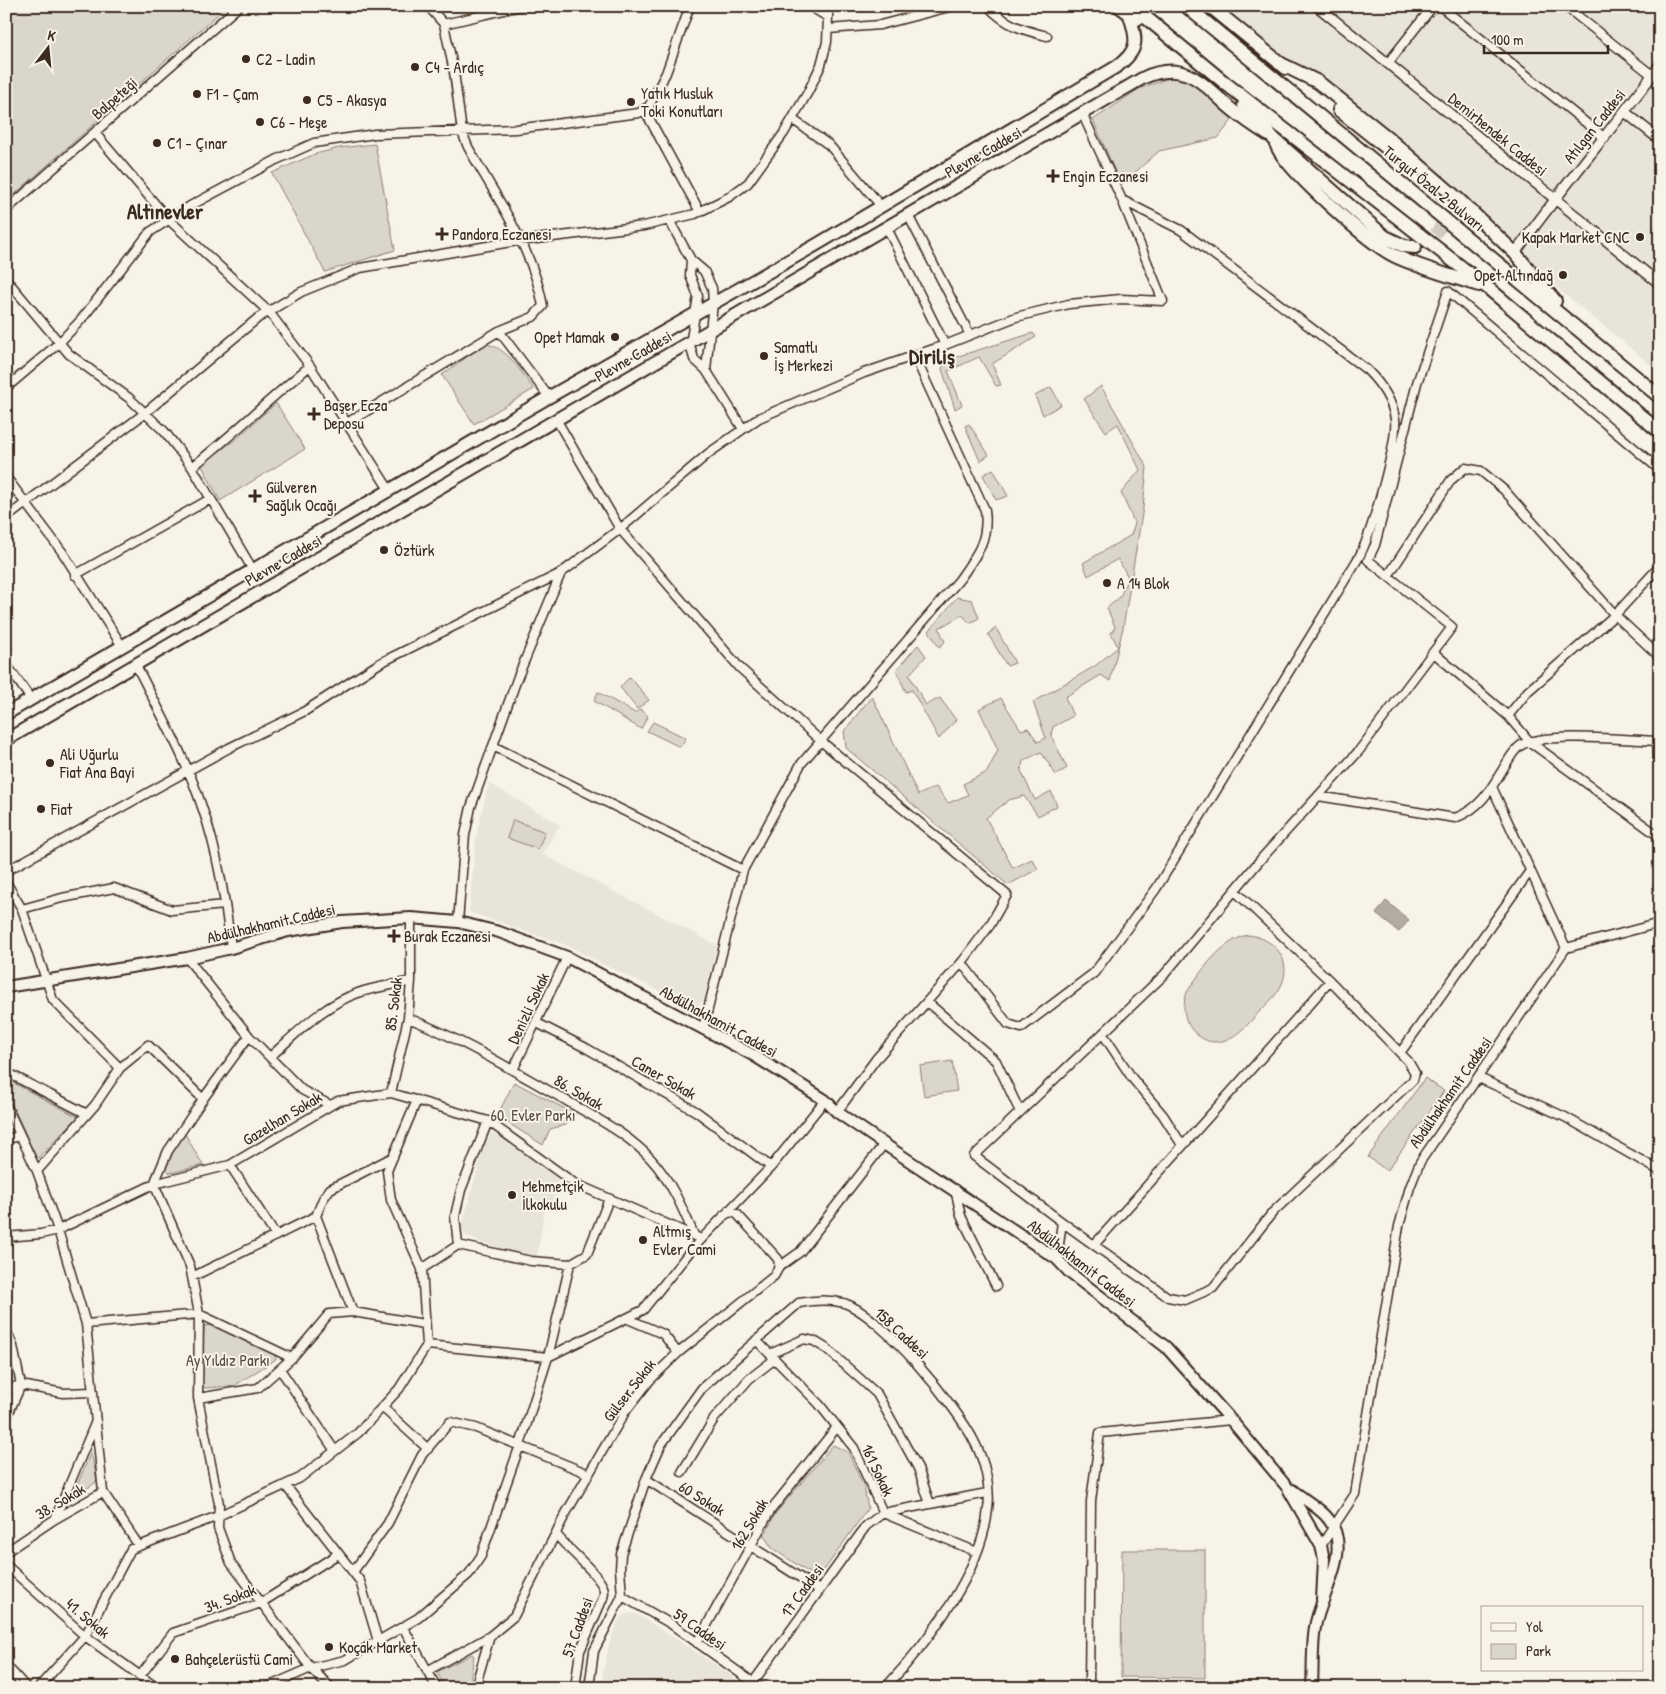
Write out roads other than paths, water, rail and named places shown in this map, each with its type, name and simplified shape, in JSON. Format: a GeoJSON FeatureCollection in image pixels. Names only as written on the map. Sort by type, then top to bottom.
{"type":"FeatureCollection","features":[{"type":"Feature","properties":{"kind":"highway"},"geometry":{"type":"LineString","coordinates":[[1119,6],[1131,10],[1488,288],[1660,432]]}},
{"type":"Feature","properties":{"kind":"highway","name":"Turgut Özal 2 Bulvarı"},"geometry":{"type":"LineString","coordinates":[[1186,6],[1574,324],[1660,397]]}},
{"type":"Feature","properties":{"kind":"highway","name":"Turgut Özal 2 Bulvarı"},"geometry":{"type":"LineString","coordinates":[[1210,6],[1428,181]]}},
{"type":"Feature","properties":{"kind":"highway"},"geometry":{"type":"LineString","coordinates":[[1280,63],[1318,82],[1388,138],[1458,199],[1515,253],[1574,324]]}},
{"type":"Feature","properties":{"kind":"highway"},"geometry":{"type":"LineString","coordinates":[[1225,83],[1274,139],[1385,237],[1404,246],[1415,247]]}},
{"type":"Feature","properties":{"kind":"highway"},"geometry":{"type":"LineString","coordinates":[[1274,139],[1287,164],[1378,245],[1404,260],[1488,288]]}},
{"type":"Feature","properties":{"kind":"main road","name":"Plevne Caddesi"},"geometry":{"type":"LineString","coordinates":[[6,714],[549,397],[882,206],[1125,60],[1134,50],[1135,44],[1131,10]]}},
{"type":"Feature","properties":{"kind":"main road","name":"Plevne Caddesi"},"geometry":{"type":"LineString","coordinates":[[6,740],[1143,78],[1155,73],[1173,70],[1182,72],[1202,82],[1232,110],[1274,139]]}},
{"type":"Feature","properties":{"kind":"main road","name":"Abdülhakhamit Caddesi"},"geometry":{"type":"LineString","coordinates":[[6,987],[48,982],[187,958],[231,948],[288,931],[342,922],[411,918],[458,922],[499,932],[567,957],[753,1055],[825,1100],[837,1112],[1058,1259],[1070,1273],[1166,1347],[1232,1420],[1287,1487],[1321,1546],[1324,1559],[1322,1600]]}},
{"type":"Feature","properties":{"kind":"main road","name":"Abdülhakhamit Caddesi"},"geometry":{"type":"LineString","coordinates":[[1287,1487],[1326,1516],[1336,1535],[1338,1562],[1322,1600],[1315,1627],[1312,1688]]}},
{"type":"Feature","properties":{"kind":"street","name":"Balpeteği"},"geometry":{"type":"LineString","coordinates":[[6,210],[239,6]]}},
{"type":"Feature","properties":{"kind":"street"},"geometry":{"type":"LineString","coordinates":[[347,423],[499,331],[533,317],[543,306],[539,281],[521,241],[468,147],[462,132],[454,72],[444,24],[428,6]]}},
{"type":"Feature","properties":{"kind":"street"},"geometry":{"type":"LineString","coordinates":[[444,24],[521,6]]}},
{"type":"Feature","properties":{"kind":"street"},"geometry":{"type":"LineString","coordinates":[[6,388],[59,343],[81,320],[150,232],[168,219],[276,160],[314,143],[375,134],[462,132],[535,127],[639,113],[649,106],[666,73],[690,6]]}},
{"type":"Feature","properties":{"kind":"street"},"geometry":{"type":"LineString","coordinates":[[809,6],[828,17]]}},
{"type":"Feature","properties":{"kind":"street"},"geometry":{"type":"LineString","coordinates":[[6,518],[145,413],[269,312],[301,292],[360,268],[521,241],[644,226],[700,212],[730,197],[748,183],[792,119],[821,65],[828,29],[828,6]]}},
{"type":"Feature","properties":{"kind":"street"},"geometry":{"type":"LineString","coordinates":[[828,29],[880,25],[953,6]]}},
{"type":"Feature","properties":{"kind":"street"},"geometry":{"type":"LineString","coordinates":[[988,6],[998,17],[1019,29],[1047,36]]}},
{"type":"Feature","properties":{"kind":"street","name":"Demirhendek Caddesi"},"geometry":{"type":"LineString","coordinates":[[1317,6],[1660,284]]}},
{"type":"Feature","properties":{"kind":"street"},"geometry":{"type":"LineString","coordinates":[[1388,63],[1433,6]]}},
{"type":"Feature","properties":{"kind":"street"},"geometry":{"type":"LineString","coordinates":[[1440,6],[1604,138]]}},
{"type":"Feature","properties":{"kind":"street"},"geometry":{"type":"LineString","coordinates":[[1565,6],[1652,76]]}},
{"type":"Feature","properties":{"kind":"street","name":"Atılgan Caddesi"},"geometry":{"type":"LineString","coordinates":[[1515,253],[1554,199],[1625,112],[1660,65]]}},
{"type":"Feature","properties":{"kind":"street"},"geometry":{"type":"LineString","coordinates":[[644,109],[700,212]]}},
{"type":"Feature","properties":{"kind":"street"},"geometry":{"type":"LineString","coordinates":[[1625,112],[1660,140]]}},
{"type":"Feature","properties":{"kind":"street"},"geometry":{"type":"LineString","coordinates":[[6,871],[188,771],[305,711],[380,663],[561,573],[620,529],[709,453],[759,418],[864,373],[945,345],[1016,317],[1069,304],[1121,299],[1162,301],[1122,200],[1082,114]]}},
{"type":"Feature","properties":{"kind":"street"},"geometry":{"type":"LineString","coordinates":[[792,119],[829,145],[882,206]]}},
{"type":"Feature","properties":{"kind":"street"},"geometry":{"type":"LineString","coordinates":[[94,132],[168,219],[269,312],[310,366],[390,491]]}},
{"type":"Feature","properties":{"kind":"street"},"geometry":{"type":"LineString","coordinates":[[962,963],[1008,1024],[1021,1028],[1094,973],[1156,889],[1359,557],[1367,540],[1394,442],[1395,419],[1392,407],[1385,390],[1367,370],[1181,230],[1122,200]]}},
{"type":"Feature","properties":{"kind":"street"},"geometry":{"type":"LineString","coordinates":[[908,215],[970,335]]}},
{"type":"Feature","properties":{"kind":"street"},"geometry":{"type":"LineString","coordinates":[[669,220],[691,260],[704,271],[712,288],[713,303],[706,370]]}},
{"type":"Feature","properties":{"kind":"street"},"geometry":{"type":"LineString","coordinates":[[887,228],[945,345]]}},
{"type":"Feature","properties":{"kind":"street"},"geometry":{"type":"LineString","coordinates":[[691,260],[690,275],[698,296],[691,341],[694,359],[706,370],[743,429]]}},
{"type":"Feature","properties":{"kind":"street"},"geometry":{"type":"LineString","coordinates":[[6,279],[69,354],[129,398],[164,431],[192,467],[253,570]]}},
{"type":"Feature","properties":{"kind":"street"},"geometry":{"type":"LineString","coordinates":[[1235,891],[1330,981],[1400,1052],[1415,1073],[1413,1080],[1273,1212],[1213,1288],[1185,1300],[1168,1297],[1062,1222],[974,1156],[1164,975],[1235,891],[1358,752],[1452,627],[1368,560],[1375,545],[1417,383],[1448,292],[1660,470]]}},
{"type":"Feature","properties":{"kind":"street"},"geometry":{"type":"LineString","coordinates":[[499,331],[549,397]]}},
{"type":"Feature","properties":{"kind":"street"},"geometry":{"type":"LineString","coordinates":[[703,1029],[744,870],[801,764],[822,742],[959,580],[978,552],[987,528],[985,510],[914,355]]}},
{"type":"Feature","properties":{"kind":"street"},"geometry":{"type":"LineString","coordinates":[[192,467],[224,442],[279,391],[310,366]]}},
{"type":"Feature","properties":{"kind":"street"},"geometry":{"type":"LineString","coordinates":[[556,420],[620,529],[740,668],[822,742],[1007,895],[990,925],[962,963],[876,1059],[837,1112]]}},
{"type":"Feature","properties":{"kind":"street"},"geometry":{"type":"LineString","coordinates":[[1388,576],[1451,480],[1465,468],[1480,471],[1504,490],[1615,615],[1660,657]]}},
{"type":"Feature","properties":{"kind":"street"},"geometry":{"type":"LineString","coordinates":[[6,477],[63,553],[75,575],[122,646]]}},
{"type":"Feature","properties":{"kind":"street"},"geometry":{"type":"LineString","coordinates":[[75,575],[210,499]]}},
{"type":"Feature","properties":{"kind":"street"},"geometry":{"type":"LineString","coordinates":[[1508,716],[1528,691],[1615,615],[1660,566]]}},
{"type":"Feature","properties":{"kind":"street"},"geometry":{"type":"LineString","coordinates":[[458,922],[467,828],[471,807],[561,573]]}},
{"type":"Feature","properties":{"kind":"street"},"geometry":{"type":"LineString","coordinates":[[1434,653],[1508,716],[1530,742],[1660,837]]}},
{"type":"Feature","properties":{"kind":"street"},"geometry":{"type":"LineString","coordinates":[[6,664],[31,700]]}},
{"type":"Feature","properties":{"kind":"street"},"geometry":{"type":"LineString","coordinates":[[136,665],[188,771],[202,807],[219,867],[231,948]]}},
{"type":"Feature","properties":{"kind":"street"},"geometry":{"type":"LineString","coordinates":[[1318,796],[1456,818],[1472,812],[1492,787],[1520,745],[1530,742],[1582,738],[1660,741]]}},
{"type":"Feature","properties":{"kind":"street"},"geometry":{"type":"LineString","coordinates":[[493,746],[744,870]]}},
{"type":"Feature","properties":{"kind":"street"},"geometry":{"type":"LineString","coordinates":[[1492,787],[1566,948],[1660,923]]}},
{"type":"Feature","properties":{"kind":"street"},"geometry":{"type":"LineString","coordinates":[[1400,1052],[1530,871]]}},
{"type":"Feature","properties":{"kind":"street"},"geometry":{"type":"LineString","coordinates":[[6,882],[22,909],[53,1000],[120,1068]]}},
{"type":"Feature","properties":{"kind":"street"},"geometry":{"type":"LineString","coordinates":[[22,909],[62,898],[114,888],[172,910],[225,906]]}},
{"type":"Feature","properties":{"kind":"street","name":"85. Sokak"},"geometry":{"type":"LineString","coordinates":[[391,1093],[408,1018],[411,981],[411,918]]}},
{"type":"Feature","properties":{"kind":"street","name":"Abdülhakhamit Caddesi"},"geometry":{"type":"LineString","coordinates":[[1321,1546],[1355,1494],[1400,1226],[1410,1186],[1420,1162],[1432,1141],[1479,1078],[1566,948]]}},
{"type":"Feature","properties":{"kind":"street","name":"Denizli Sokak"},"geometry":{"type":"LineString","coordinates":[[513,1070],[567,957]]}},
{"type":"Feature","properties":{"kind":"street"},"geometry":{"type":"LineString","coordinates":[[187,958],[249,1036],[302,1090],[330,1105]]}},
{"type":"Feature","properties":{"kind":"street"},"geometry":{"type":"LineString","coordinates":[[270,1057],[308,1023],[334,1004],[358,992],[411,981]]}},
{"type":"Feature","properties":{"kind":"street"},"geometry":{"type":"LineString","coordinates":[[1094,1245],[1330,981]]}},
{"type":"Feature","properties":{"kind":"street"},"geometry":{"type":"LineString","coordinates":[[927,1002],[996,1061],[1020,1112]]}},
{"type":"Feature","properties":{"kind":"street","name":"86. Sokak"},"geometry":{"type":"LineString","coordinates":[[408,1018],[437,1030],[513,1070],[627,1135],[651,1159],[670,1183],[694,1235]]}},
{"type":"Feature","properties":{"kind":"street","name":"Caner Sokak"},"geometry":{"type":"LineString","coordinates":[[537,1023],[586,1048],[697,1112],[771,1167]]}},
{"type":"Feature","properties":{"kind":"street"},"geometry":{"type":"LineString","coordinates":[[1103,1034],[1132,1078],[1163,1115],[1182,1145]]}},
{"type":"Feature","properties":{"kind":"street"},"geometry":{"type":"LineString","coordinates":[[249,1036],[168,1150],[154,1184],[190,1266],[199,1314],[198,1398],[220,1504],[218,1528],[231,1564],[311,1668],[330,1688]]}},
{"type":"Feature","properties":{"kind":"street"},"geometry":{"type":"LineString","coordinates":[[37,1172],[86,1114],[120,1068],[148,1045],[203,1099]]}},
{"type":"Feature","properties":{"kind":"street"},"geometry":{"type":"LineString","coordinates":[[6,1072],[86,1114]]}},
{"type":"Feature","properties":{"kind":"street"},"geometry":{"type":"LineString","coordinates":[[1479,1078],[1565,1116],[1660,1171]]}},
{"type":"Feature","properties":{"kind":"street","name":"Gazelhan Sokak"},"geometry":{"type":"LineString","coordinates":[[6,1237],[41,1234],[58,1230],[154,1184],[230,1165],[338,1101],[391,1093],[488,1121],[574,1183],[701,1239]]}},
{"type":"Feature","properties":{"kind":"street"},"geometry":{"type":"LineString","coordinates":[[38,1688],[85,1636],[131,1549],[218,1516],[300,1478],[358,1433],[399,1389],[427,1345],[424,1324],[422,1269],[391,1200],[387,1171],[417,1100]]}},
{"type":"Feature","properties":{"kind":"street"},"geometry":{"type":"LineString","coordinates":[[427,1345],[548,1357],[643,1310],[701,1239],[771,1167],[825,1100]]}},
{"type":"Feature","properties":{"kind":"street"},"geometry":{"type":"LineString","coordinates":[[6,1105],[37,1172],[58,1230],[86,1324],[103,1492],[139,1546]]}},
{"type":"Feature","properties":{"kind":"street"},"geometry":{"type":"LineString","coordinates":[[458,1245],[455,1216],[461,1190],[488,1121]]}},
{"type":"Feature","properties":{"kind":"street"},"geometry":{"type":"LineString","coordinates":[[6,1139],[20,1136]]}},
{"type":"Feature","properties":{"kind":"street","name":"Gülser Sokak"},"geometry":{"type":"LineString","coordinates":[[427,1671],[490,1636],[514,1616],[589,1474],[625,1412],[650,1380],[678,1353],[774,1276],[779,1267],[800,1252],[884,1144]]}},
{"type":"Feature","properties":{"kind":"street"},"geometry":{"type":"LineString","coordinates":[[353,1312],[316,1216],[322,1200],[330,1189],[393,1157]]}},
{"type":"Feature","properties":{"kind":"street"},"geometry":{"type":"LineString","coordinates":[[230,1165],[276,1236]]}},
{"type":"Feature","properties":{"kind":"street"},"geometry":{"type":"LineString","coordinates":[[955,1189],[961,1216],[996,1286]]}},
{"type":"Feature","properties":{"kind":"street"},"geometry":{"type":"LineString","coordinates":[[422,1269],[458,1245],[532,1260],[570,1264],[587,1254],[609,1200]]}},
{"type":"Feature","properties":{"kind":"street"},"geometry":{"type":"LineString","coordinates":[[724,1215],[731,1212],[737,1214],[778,1259],[779,1267]]}},
{"type":"Feature","properties":{"kind":"street"},"geometry":{"type":"LineString","coordinates":[[192,1277],[316,1216]]}},
{"type":"Feature","properties":{"kind":"street"},"geometry":{"type":"LineString","coordinates":[[1058,1259],[1062,1222]]}},
{"type":"Feature","properties":{"kind":"street"},"geometry":{"type":"LineString","coordinates":[[265,1688],[311,1668],[345,1660],[418,1618],[469,1574],[480,1556],[520,1445],[548,1357],[570,1264]]}},
{"type":"Feature","properties":{"kind":"street","name":"158 Caddesi"},"geometry":{"type":"LineString","coordinates":[[622,1596],[621,1554],[646,1479],[658,1452],[696,1394],[799,1302],[821,1300],[845,1304],[874,1322],[910,1356],[958,1414],[976,1443],[985,1470],[988,1509],[977,1552],[950,1606],[905,1666],[885,1688]]}},
{"type":"Feature","properties":{"kind":"street"},"geometry":{"type":"LineString","coordinates":[[198,1398],[258,1388],[292,1358],[329,1314],[353,1312],[424,1324]]}},
{"type":"Feature","properties":{"kind":"street"},"geometry":{"type":"LineString","coordinates":[[86,1324],[199,1314],[292,1358]]}},
{"type":"Feature","properties":{"kind":"street"},"geometry":{"type":"LineString","coordinates":[[628,1319],[664,1334],[678,1353]]}},
{"type":"Feature","properties":{"kind":"street"},"geometry":{"type":"LineString","coordinates":[[6,1329],[14,1346],[21,1385],[6,1419]]}},
{"type":"Feature","properties":{"kind":"street"},"geometry":{"type":"LineString","coordinates":[[682,1472],[714,1419],[749,1379],[773,1356],[804,1339],[814,1341],[827,1349],[877,1394],[918,1468],[930,1504]]}},
{"type":"Feature","properties":{"kind":"street","name":"161 Sokak"},"geometry":{"type":"LineString","coordinates":[[756,1340],[819,1404],[854,1448],[883,1513],[987,1494]]}},
{"type":"Feature","properties":{"kind":"street"},"geometry":{"type":"LineString","coordinates":[[280,1369],[335,1450]]}},
{"type":"Feature","properties":{"kind":"street"},"geometry":{"type":"LineString","coordinates":[[6,1390],[21,1385],[63,1393],[93,1392]]}},
{"type":"Feature","properties":{"kind":"street"},"geometry":{"type":"LineString","coordinates":[[382,1407],[428,1449]]}},
{"type":"Feature","properties":{"kind":"street"},"geometry":{"type":"LineString","coordinates":[[55,1519],[97,1420]]}},
{"type":"Feature","properties":{"kind":"street"},"geometry":{"type":"LineString","coordinates":[[1089,1688],[1091,1501],[1100,1433],[1232,1420]]}},
{"type":"Feature","properties":{"kind":"street"},"geometry":{"type":"LineString","coordinates":[[353,1572],[388,1523],[422,1455],[450,1422],[476,1428],[589,1474]]}},
{"type":"Feature","properties":{"kind":"street","name":"162 Sokak"},"geometry":{"type":"LineString","coordinates":[[697,1643],[770,1511],[838,1428]]}},
{"type":"Feature","properties":{"kind":"street","name":"60 Sokak"},"geometry":{"type":"LineString","coordinates":[[646,1479],[818,1589]]}},
{"type":"Feature","properties":{"kind":"street"},"geometry":{"type":"LineString","coordinates":[[284,1485],[360,1581],[378,1641]]}},
{"type":"Feature","properties":{"kind":"street","name":"38. Sokak"},"geometry":{"type":"LineString","coordinates":[[6,1552],[55,1519],[103,1492]]}},
{"type":"Feature","properties":{"kind":"street"},"geometry":{"type":"LineString","coordinates":[[883,1513],[977,1552]]}},
{"type":"Feature","properties":{"kind":"street","name":"17 Caddesi"},"geometry":{"type":"LineString","coordinates":[[750,1685],[818,1589],[866,1526],[883,1513]]}},
{"type":"Feature","properties":{"kind":"street","name":"57 Caddesi"},"geometry":{"type":"LineString","coordinates":[[556,1534],[566,1548],[600,1581],[604,1590],[603,1598],[580,1651],[575,1688]]}},
{"type":"Feature","properties":{"kind":"street","name":"34. Sokak"},"geometry":{"type":"LineString","coordinates":[[140,1676],[173,1633],[261,1603],[338,1554]]}},
{"type":"Feature","properties":{"kind":"street"},"geometry":{"type":"LineString","coordinates":[[1324,1559],[1338,1562]]}},
{"type":"Feature","properties":{"kind":"street","name":"41. Sokak"},"geometry":{"type":"LineString","coordinates":[[6,1565],[85,1636],[156,1688]]}},
{"type":"Feature","properties":{"kind":"street","name":"57 Caddesi"},"geometry":{"type":"LineString","coordinates":[[589,1688],[592,1660],[598,1642],[622,1596]]}},
{"type":"Feature","properties":{"kind":"street","name":"59 Caddesi"},"geometry":{"type":"LineString","coordinates":[[622,1596],[632,1600],[697,1643],[750,1685],[760,1688]]}},
{"type":"Feature","properties":{"kind":"street"},"geometry":{"type":"LineString","coordinates":[[403,1627],[437,1688]]}},
{"type":"Feature","properties":{"kind":"street"},"geometry":{"type":"LineString","coordinates":[[475,1688],[490,1636]]}},
{"type":"Feature","properties":{"kind":"street"},"geometry":{"type":"LineString","coordinates":[[7,1669],[26,1688]]}},
{"type":"Feature","properties":{"kind":"tunnel"},"geometry":{"type":"LineString","coordinates":[[1420,245],[1437,232],[1445,215],[1442,198],[1428,181]]}},
{"type":"Feature","properties":{"kind":"place","name":"C2 - Ladin"},"geometry":{"type":"Point","coordinates":[246,59]}},
{"type":"Feature","properties":{"kind":"place","name":"C4 - Ardıç"},"geometry":{"type":"Point","coordinates":[415,67]}},
{"type":"Feature","properties":{"kind":"place","name":"F1 - Çam"},"geometry":{"type":"Point","coordinates":[197,94]}},
{"type":"Feature","properties":{"kind":"place","name":"C5 - Akasya"},"geometry":{"type":"Point","coordinates":[307,100]}},
{"type":"Feature","properties":{"kind":"place","name":"Yatık Musluk Toki Konutları"},"geometry":{"type":"Point","coordinates":[631,102]}},
{"type":"Feature","properties":{"kind":"place","name":"C6 - Meşe"},"geometry":{"type":"Point","coordinates":[260,122]}},
{"type":"Feature","properties":{"kind":"place","name":"C1 - Çınar"},"geometry":{"type":"Point","coordinates":[157,143]}},
{"type":"Feature","properties":{"kind":"place","name":"Engin Eczanesi"},"geometry":{"type":"Point","coordinates":[1053,176]}},
{"type":"Feature","properties":{"kind":"place","name":"Pandora Eczanesi"},"geometry":{"type":"Point","coordinates":[442,234]}},
{"type":"Feature","properties":{"kind":"place","name":"Kapak Market CNC"},"geometry":{"type":"Point","coordinates":[1640,237]}},
{"type":"Feature","properties":{"kind":"place","name":"Opet Altındağ"},"geometry":{"type":"Point","coordinates":[1563,275]}},
{"type":"Feature","properties":{"kind":"place","name":"Opet Mamak"},"geometry":{"type":"Point","coordinates":[615,337]}},
{"type":"Feature","properties":{"kind":"place","name":"Samatlı İş Merkezi"},"geometry":{"type":"Point","coordinates":[764,356]}},
{"type":"Feature","properties":{"kind":"place","name":"Başer Ecza Deposu"},"geometry":{"type":"Point","coordinates":[314,414]}},
{"type":"Feature","properties":{"kind":"place","name":"Gülveren Sağlık Ocağı"},"geometry":{"type":"Point","coordinates":[255,496]}},
{"type":"Feature","properties":{"kind":"place","name":"Öztürk"},"geometry":{"type":"Point","coordinates":[384,550]}},
{"type":"Feature","properties":{"kind":"place","name":"A 14 Blok"},"geometry":{"type":"Point","coordinates":[1107,583]}},
{"type":"Feature","properties":{"kind":"place","name":"Ali Uğurlu Fiat Ana Bayi"},"geometry":{"type":"Point","coordinates":[50,763]}},
{"type":"Feature","properties":{"kind":"place","name":"Fiat"},"geometry":{"type":"Point","coordinates":[41,809]}},
{"type":"Feature","properties":{"kind":"place","name":"Burak Eczanesi"},"geometry":{"type":"Point","coordinates":[394,936]}},
{"type":"Feature","properties":{"kind":"place","name":"Mehmetçik İlkokulu"},"geometry":{"type":"Point","coordinates":[512,1195]}},
{"type":"Feature","properties":{"kind":"place","name":"Altmış Evler Cami"},"geometry":{"type":"Point","coordinates":[643,1240]}},
{"type":"Feature","properties":{"kind":"place","name":"Koçak Market"},"geometry":{"type":"Point","coordinates":[329,1647]}},
{"type":"Feature","properties":{"kind":"place","name":"Bahçelerüstü Cami"},"geometry":{"type":"Point","coordinates":[175,1659]}},
{"type":"Feature","properties":{"kind":"district","name":"Altınevler"},"geometry":{"type":"Point","coordinates":[165,212]}},
{"type":"Feature","properties":{"kind":"district","name":"Diriliş"},"geometry":{"type":"Point","coordinates":[932,357]}},
{"type":"Feature","properties":{"kind":"park label","name":"60. Evler Parkı"},"geometry":{"type":"Point","coordinates":[533,1115]}},
{"type":"Feature","properties":{"kind":"park label","name":"Ay Yıldız Parkı"},"geometry":{"type":"Point","coordinates":[228,1360]}}]}
